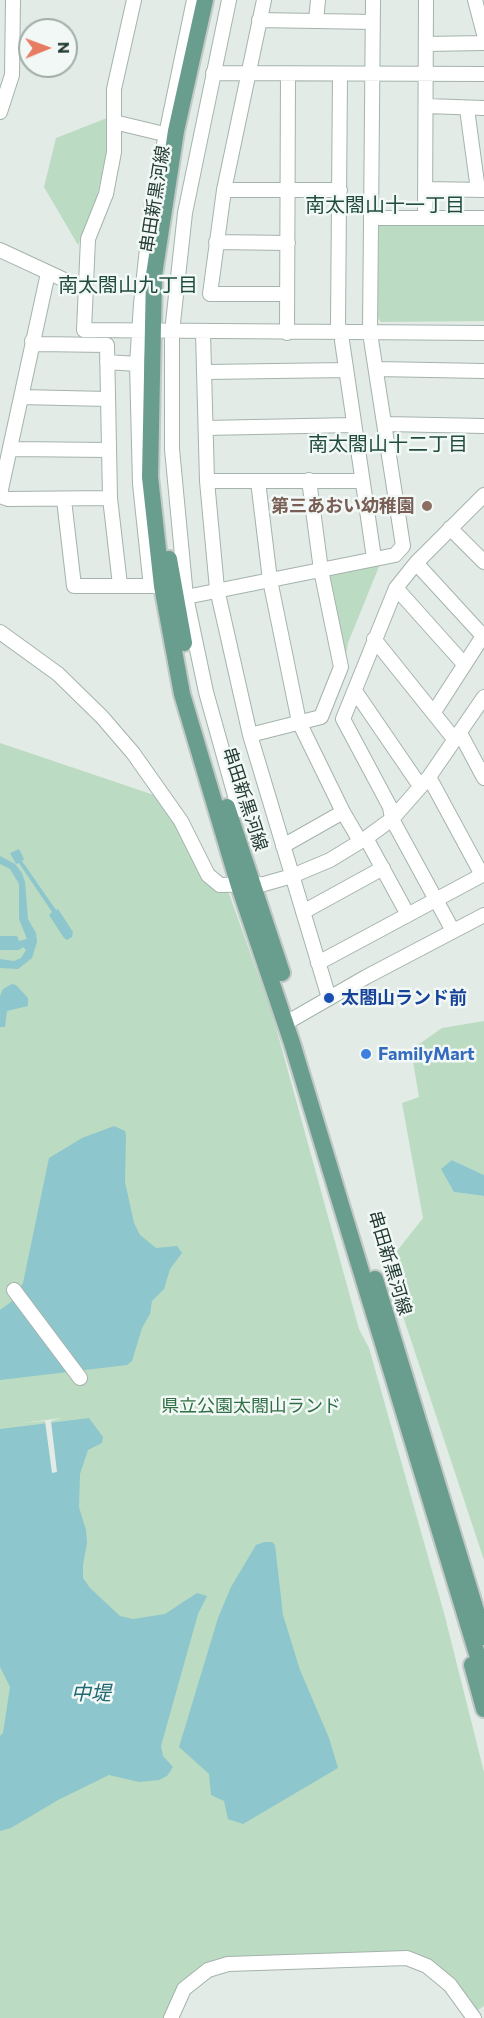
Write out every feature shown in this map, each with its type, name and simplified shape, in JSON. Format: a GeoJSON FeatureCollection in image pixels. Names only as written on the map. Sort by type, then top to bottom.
{"type":"FeatureCollection","features":[{"type":"Feature","properties":{"kind":"main road","name":"串田新黒河線"},"geometry":{"type":"LineString","coordinates":[[205,0],[176,131],[154,275],[161,478],[168,555],[193,691],[246,886]]}},
{"type":"Feature","properties":{"kind":"main road","name":"串田新黒河線"},"geometry":{"type":"LineString","coordinates":[[216,0],[184,135],[156,332],[150,477],[159,586],[182,694],[292,1025],[484,1637]]}},
{"type":"Feature","properties":{"kind":"main road","name":"串田新黒河線"},"geometry":{"type":"LineString","coordinates":[[292,1025],[416,1459],[484,1709]]}},
{"type":"Feature","properties":{"kind":"main road","name":"串田新黒河線"},"geometry":{"type":"LineString","coordinates":[[416,1459],[483,1673]]}},
{"type":"Feature","properties":{"kind":"main road","name":"串田新黒河線"},"geometry":{"type":"LineString","coordinates":[[469,1587],[484,1627]]}},
{"type":"Feature","properties":{"kind":"street"},"geometry":{"type":"LineString","coordinates":[[0,112],[12,75],[13,0]]}},
{"type":"Feature","properties":{"kind":"street"},"geometry":{"type":"LineString","coordinates":[[134,0],[114,89],[114,152],[106,194],[88,239],[84,289],[84,330],[287,333],[341,337],[370,333],[484,333]]}},
{"type":"Feature","properties":{"kind":"street"},"geometry":{"type":"LineString","coordinates":[[194,0],[164,134],[146,245],[172,449],[186,597],[206,692],[239,810]]}},
{"type":"Feature","properties":{"kind":"street"},"geometry":{"type":"LineString","coordinates":[[159,586],[150,578],[140,484],[137,364],[156,332],[185,213],[229,0]]}},
{"type":"Feature","properties":{"kind":"street"},"geometry":{"type":"LineString","coordinates":[[264,0],[224,190],[210,294],[287,294]]}},
{"type":"Feature","properties":{"kind":"street"},"geometry":{"type":"LineString","coordinates":[[316,21],[318,0]]}},
{"type":"Feature","properties":{"kind":"street"},"geometry":{"type":"LineString","coordinates":[[186,597],[395,555],[403,546],[370,333],[373,0]]}},
{"type":"Feature","properties":{"kind":"street"},"geometry":{"type":"LineString","coordinates":[[425,218],[426,0]]}},
{"type":"Feature","properties":{"kind":"street"},"geometry":{"type":"LineString","coordinates":[[475,0],[484,34]]}},
{"type":"Feature","properties":{"kind":"street"},"geometry":{"type":"LineString","coordinates":[[259,20],[373,22]]}},
{"type":"Feature","properties":{"kind":"street"},"geometry":{"type":"LineString","coordinates":[[426,44],[484,43]]}},
{"type":"Feature","properties":{"kind":"street"},"geometry":{"type":"LineString","coordinates":[[213,73],[484,74]]}},
{"type":"Feature","properties":{"kind":"street"},"geometry":{"type":"LineString","coordinates":[[287,333],[288,74]]}},
{"type":"Feature","properties":{"kind":"street"},"geometry":{"type":"LineString","coordinates":[[340,75],[338,325],[374,558]]}},
{"type":"Feature","properties":{"kind":"street"},"geometry":{"type":"LineString","coordinates":[[426,106],[484,108]]}},
{"type":"Feature","properties":{"kind":"street"},"geometry":{"type":"LineString","coordinates":[[425,189],[481,190],[467,109]]}},
{"type":"Feature","properties":{"kind":"street"},"geometry":{"type":"LineString","coordinates":[[114,122],[164,134]]}},
{"type":"Feature","properties":{"kind":"street"},"geometry":{"type":"LineString","coordinates":[[224,190],[287,192],[340,190]]}},
{"type":"Feature","properties":{"kind":"street"},"geometry":{"type":"LineString","coordinates":[[372,218],[484,218]]}},
{"type":"Feature","properties":{"kind":"street"},"geometry":{"type":"LineString","coordinates":[[216,242],[288,243]]}},
{"type":"Feature","properties":{"kind":"street"},"geometry":{"type":"LineString","coordinates":[[0,250],[84,289]]}},
{"type":"Feature","properties":{"kind":"street"},"geometry":{"type":"LineString","coordinates":[[48,273],[0,495],[8,499],[110,498]]}},
{"type":"Feature","properties":{"kind":"street"},"geometry":{"type":"LineString","coordinates":[[203,333],[207,481],[217,589],[250,735],[328,998]]}},
{"type":"Feature","properties":{"kind":"street"},"geometry":{"type":"LineString","coordinates":[[32,341],[38,344],[107,345],[110,498],[120,585]]}},
{"type":"Feature","properties":{"kind":"street"},"geometry":{"type":"LineString","coordinates":[[107,362],[137,364]]}},
{"type":"Feature","properties":{"kind":"street"},"geometry":{"type":"LineString","coordinates":[[377,369],[484,371]]}},
{"type":"Feature","properties":{"kind":"street"},"geometry":{"type":"LineString","coordinates":[[205,372],[346,370]]}},
{"type":"Feature","properties":{"kind":"street"},"geometry":{"type":"LineString","coordinates":[[21,397],[107,399]]}},
{"type":"Feature","properties":{"kind":"street"},"geometry":{"type":"LineString","coordinates":[[385,424],[484,426]]}},
{"type":"Feature","properties":{"kind":"street"},"geometry":{"type":"LineString","coordinates":[[206,428],[353,425]]}},
{"type":"Feature","properties":{"kind":"street"},"geometry":{"type":"LineString","coordinates":[[11,449],[109,450]]}},
{"type":"Feature","properties":{"kind":"street"},"geometry":{"type":"LineString","coordinates":[[250,735],[321,717],[341,668],[321,570],[309,480]]}},
{"type":"Feature","properties":{"kind":"street"},"geometry":{"type":"LineString","coordinates":[[207,481],[362,481]]}},
{"type":"Feature","properties":{"kind":"street"},"geometry":{"type":"LineString","coordinates":[[258,482],[270,580],[299,722],[343,812],[383,868],[408,915]]}},
{"type":"Feature","properties":{"kind":"street"},"geometry":{"type":"LineString","coordinates":[[453,931],[392,819],[390,807],[343,719],[396,588],[416,563],[484,495]]}},
{"type":"Feature","properties":{"kind":"street"},"geometry":{"type":"LineString","coordinates":[[64,500],[74,586],[159,586]]}},
{"type":"Feature","properties":{"kind":"street"},"geometry":{"type":"LineString","coordinates":[[450,528],[484,562]]}},
{"type":"Feature","properties":{"kind":"street"},"geometry":{"type":"LineString","coordinates":[[416,563],[484,636],[434,712]]}},
{"type":"Feature","properties":{"kind":"street"},"geometry":{"type":"LineString","coordinates":[[396,588],[464,664]]}},
{"type":"Feature","properties":{"kind":"street"},"geometry":{"type":"LineString","coordinates":[[0,632],[58,674],[102,717],[133,753],[181,821],[208,875],[220,885],[246,886],[292,876],[330,860],[392,819],[425,782],[484,697]]}},
{"type":"Feature","properties":{"kind":"street"},"geometry":{"type":"LineString","coordinates":[[374,639],[434,712],[458,737],[484,778]]}},
{"type":"Feature","properties":{"kind":"street"},"geometry":{"type":"LineString","coordinates":[[318,963],[483,874],[425,782],[355,691]]}},
{"type":"Feature","properties":{"kind":"street"},"geometry":{"type":"LineString","coordinates":[[283,846],[343,812]]}},
{"type":"Feature","properties":{"kind":"street"},"geometry":{"type":"LineString","coordinates":[[303,912],[383,868]]}},
{"type":"Feature","properties":{"kind":"street"},"geometry":{"type":"LineString","coordinates":[[292,1025],[484,915]]}},
{"type":"Feature","properties":{"kind":"street"},"geometry":{"type":"LineString","coordinates":[[292,1025],[328,998],[484,923]]}},
{"type":"Feature","properties":{"kind":"street"},"geometry":{"type":"LineString","coordinates":[[15,1290],[80,1378]]}},
{"type":"Feature","properties":{"kind":"street"},"geometry":{"type":"LineString","coordinates":[[171,2018],[184,1989],[208,1970],[228,1964],[407,1958],[427,1966],[450,1985],[474,2018]]}},
{"type":"Feature","properties":{"kind":"street"},"geometry":{"type":"LineString","coordinates":[[479,2018],[484,2010]]}},
{"type":"Feature","properties":{"kind":"green space"},"geometry":{"type":"Polygon","coordinates":[[[107,118],[108,148],[95,205],[78,245],[44,187],[56,138],[107,118]]]}},
{"type":"Feature","properties":{"kind":"green space"},"geometry":{"type":"Polygon","coordinates":[[[379,224],[484,224],[484,321],[381,322],[377,317],[379,224]]]}},
{"type":"Feature","properties":{"kind":"green space"},"geometry":{"type":"Polygon","coordinates":[[[380,564],[348,643],[344,666],[327,578],[330,574],[380,564]]]}},
{"type":"Feature","properties":{"kind":"green space","name":"県立公園太閤山ランド"},"geometry":{"type":"Polygon","coordinates":[[[0,743],[154,795],[177,825],[203,878],[217,891],[228,891],[272,1013],[359,1329],[369,1348],[444,1613],[484,1772],[484,2006],[478,2010],[477,2017],[428,1962],[207,1967],[168,2018],[0,2018],[0,743]]]}},
{"type":"Feature","properties":{"kind":"green space"},"geometry":{"type":"Polygon","coordinates":[[[484,1021],[484,1175],[452,1160],[454,1192],[484,1196],[484,1560],[386,1265],[423,1218],[402,1103],[419,1097],[411,1050],[442,1028],[484,1021]]]}},
{"type":"Feature","properties":{"kind":"water"},"geometry":{"type":"Polygon","coordinates":[[[19,849],[24,859],[22,861],[73,932],[72,937],[67,940],[49,915],[52,912],[10,853],[19,849]]]}},
{"type":"Feature","properties":{"kind":"water"},"geometry":{"type":"Polygon","coordinates":[[[0,856],[15,864],[22,873],[25,882],[28,919],[36,933],[37,942],[32,958],[18,969],[0,968],[0,959],[14,961],[21,958],[26,950],[23,947],[19,950],[0,950],[0,936],[17,936],[19,941],[27,939],[19,919],[19,884],[10,869],[0,864],[0,856]]]}},
{"type":"Feature","properties":{"kind":"water"},"geometry":{"type":"Polygon","coordinates":[[[12,984],[16,985],[28,998],[28,1006],[7,1011],[5,1027],[0,1027],[0,996],[3,989],[12,984]]]}},
{"type":"Feature","properties":{"kind":"water"},"geometry":{"type":"Polygon","coordinates":[[[114,1126],[125,1131],[125,1182],[134,1223],[140,1235],[156,1248],[177,1246],[182,1253],[170,1269],[164,1289],[152,1301],[150,1314],[142,1328],[132,1361],[127,1365],[0,1380],[0,1310],[11,1302],[23,1283],[49,1158],[82,1138],[114,1126]]]}},
{"type":"Feature","properties":{"kind":"water"},"geometry":{"type":"Polygon","coordinates":[[[452,1160],[484,1175],[484,1196],[454,1192],[441,1169],[452,1160]]]}},
{"type":"Feature","properties":{"kind":"water","name":"中堤"},"geometry":{"type":"Polygon","coordinates":[[[89,1418],[103,1437],[102,1443],[88,1450],[80,1474],[79,1507],[86,1530],[87,1543],[83,1578],[90,1588],[120,1616],[133,1619],[165,1614],[197,1593],[207,1596],[198,1614],[161,1746],[163,1756],[173,1767],[167,1776],[159,1780],[139,1782],[109,1775],[58,1800],[11,1828],[0,1831],[0,1736],[3,1733],[10,1687],[0,1667],[0,1429],[89,1418]]]}},
{"type":"Feature","properties":{"kind":"water"},"geometry":{"type":"Polygon","coordinates":[[[272,1542],[275,1545],[283,1615],[300,1670],[329,1738],[338,1768],[243,1824],[228,1819],[224,1801],[211,1795],[209,1774],[179,1747],[218,1618],[231,1587],[256,1545],[272,1542]]]}},
{"type":"Feature","properties":{"kind":"pier"},"geometry":{"type":"Polygon","coordinates":[[[62,1418],[51,1421],[57,1472],[52,1473],[45,1421],[22,1423],[62,1418]]]}},
{"type":"Feature","properties":{"kind":"place","name":"第三あおい幼稚園"},"geometry":{"type":"Point","coordinates":[427,506]}},
{"type":"Feature","properties":{"kind":"place","name":"太閤山ランド前"},"geometry":{"type":"Point","coordinates":[329,998]}},
{"type":"Feature","properties":{"kind":"place","name":"FamilyMart"},"geometry":{"type":"Point","coordinates":[366,1054]}},
{"type":"Feature","properties":{"kind":"district","name":"南太閤山十一丁目"},"geometry":{"type":"Point","coordinates":[385,205]}},
{"type":"Feature","properties":{"kind":"district","name":"南太閤山九丁目"},"geometry":{"type":"Point","coordinates":[128,285]}},
{"type":"Feature","properties":{"kind":"district","name":"南太閤山十二丁目"},"geometry":{"type":"Point","coordinates":[388,444]}}]}
